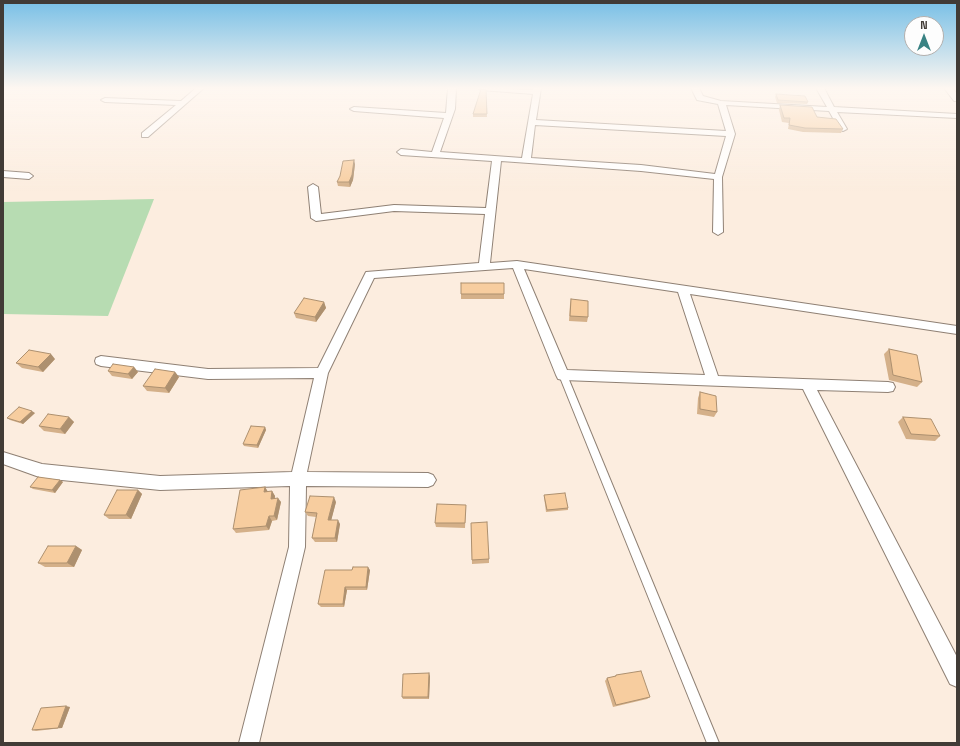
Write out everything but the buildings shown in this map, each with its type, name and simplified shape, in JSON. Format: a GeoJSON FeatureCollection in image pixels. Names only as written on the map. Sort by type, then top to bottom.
{"type":"FeatureCollection","features":[{"type":"Feature","properties":{"kind":"street"},"geometry":{"type":"LineString","coordinates":[[145,135],[159,123]]}},
{"type":"Feature","properties":{"kind":"street"},"geometry":{"type":"LineString","coordinates":[[435,154],[446,123]]}},
{"type":"Feature","properties":{"kind":"street"},"geometry":{"type":"LineString","coordinates":[[526,160],[532,123]]}},
{"type":"Feature","properties":{"kind":"street"},"geometry":{"type":"LineString","coordinates":[[545,123],[731,134]]}},
{"type":"Feature","properties":{"kind":"street"},"geometry":{"type":"LineString","coordinates":[[718,232],[718,177],[731,134],[727,123]]}},
{"type":"Feature","properties":{"kind":"street"},"geometry":{"type":"LineString","coordinates":[[840,123],[843,128]]}},
{"type":"Feature","properties":{"kind":"street"},"geometry":{"type":"LineString","coordinates":[[401,152],[641,168],[718,177]]}},
{"type":"Feature","properties":{"kind":"street"},"geometry":{"type":"LineString","coordinates":[[484,266],[497,158]]}},
{"type":"Feature","properties":{"kind":"street"},"geometry":{"type":"LineString","coordinates":[[3,174],[29,176]]}},
{"type":"Feature","properties":{"kind":"street"},"geometry":{"type":"LineString","coordinates":[[313,187],[316,218],[394,208],[491,211]]}},
{"type":"Feature","properties":{"kind":"street"},"geometry":{"type":"LineString","coordinates":[[517,264],[563,375],[888,386]]}},
{"type":"Feature","properties":{"kind":"street"},"geometry":{"type":"LineString","coordinates":[[250,743],[297,547],[298,479],[322,373],[370,275],[517,264],[957,330]]}},
{"type":"Feature","properties":{"kind":"street"},"geometry":{"type":"LineString","coordinates":[[683,289],[713,380]]}},
{"type":"Feature","properties":{"kind":"street"},"geometry":{"type":"LineString","coordinates":[[101,361],[208,374],[322,373]]}},
{"type":"Feature","properties":{"kind":"street"},"geometry":{"type":"LineString","coordinates":[[807,384],[957,677]]}},
{"type":"Feature","properties":{"kind":"street"},"geometry":{"type":"LineString","coordinates":[[3,458],[42,470],[160,483],[298,479],[428,480]]}},
{"type":"Feature","properties":{"kind":"lane"},"geometry":{"type":"LineString","coordinates":[[563,375],[713,743]]}},
{"type":"Feature","properties":{"kind":"green space"},"geometry":{"type":"Polygon","coordinates":[[[154,199],[108,316],[3,314],[3,202],[154,199]]]}}]}
